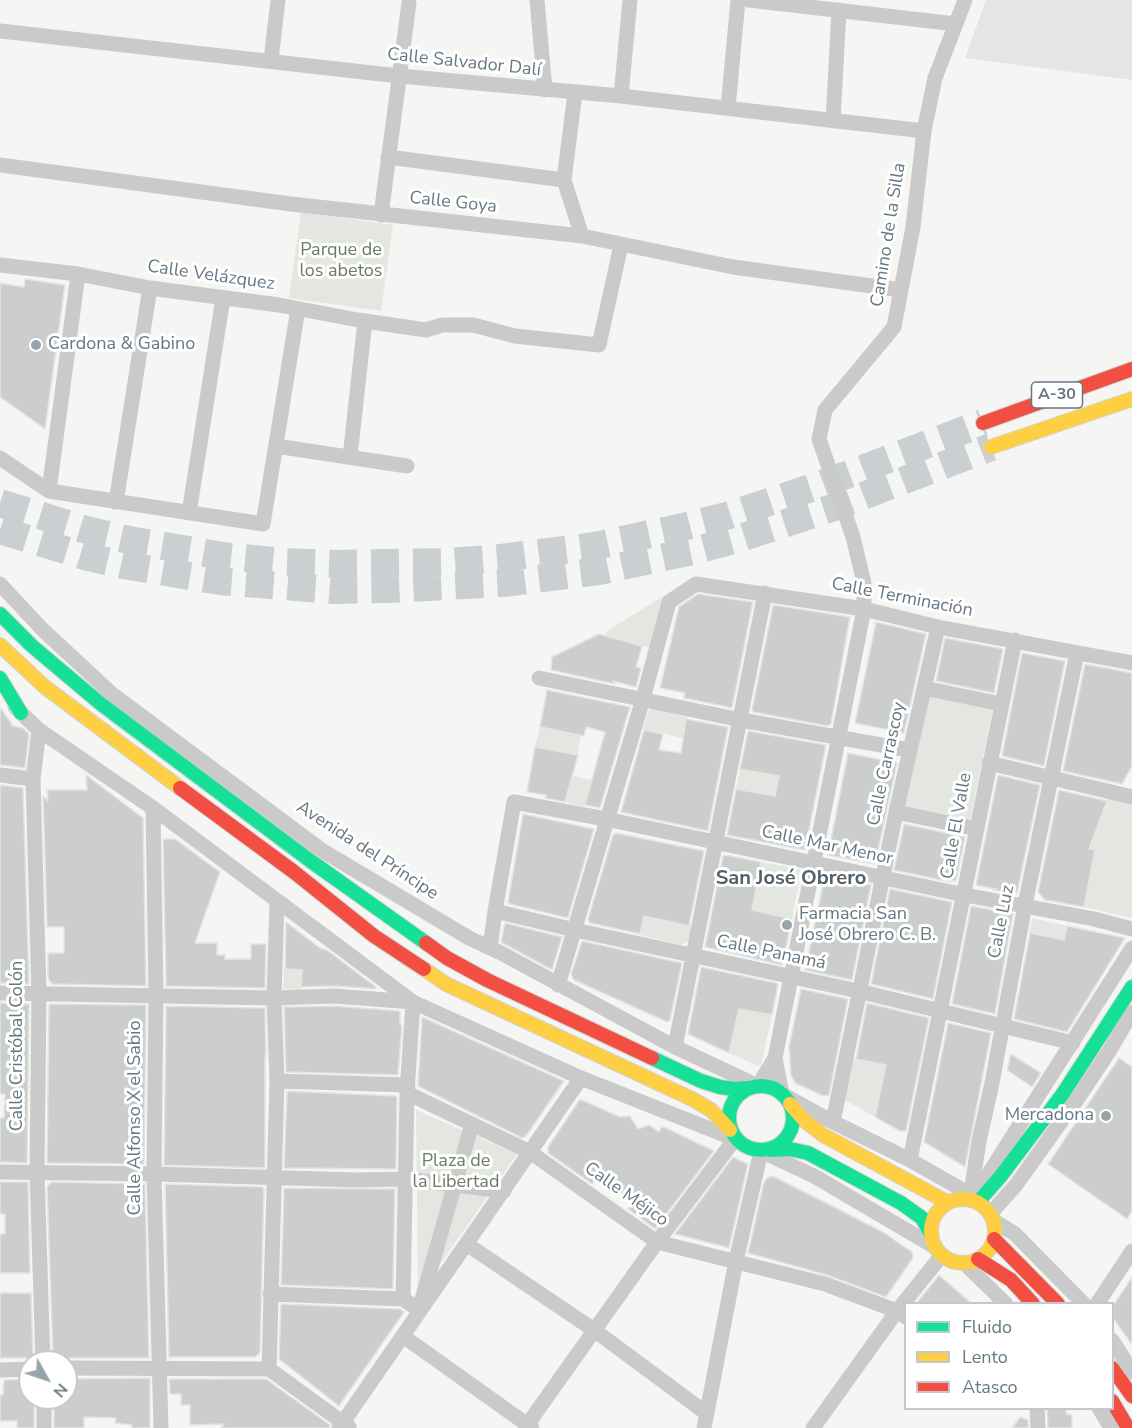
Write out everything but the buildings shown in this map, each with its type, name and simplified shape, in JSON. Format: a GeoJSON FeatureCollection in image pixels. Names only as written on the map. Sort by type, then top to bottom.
{"type":"FeatureCollection","features":[{"type":"Feature","properties":{"kind":"main road","name":"A-30"},"geometry":{"type":"LineString","coordinates":[[983,423],[1132,369]]}},
{"type":"Feature","properties":{"kind":"main road","name":"A-30"},"geometry":{"type":"LineString","coordinates":[[992,447],[1035,430],[1132,399]]}},
{"type":"Feature","properties":{"kind":"main road"},"geometry":{"type":"LineString","coordinates":[[1035,430],[1132,413]]}},
{"type":"Feature","properties":{"kind":"main road","name":"Avenida del Príncipe"},"geometry":{"type":"LineString","coordinates":[[0,614],[46,659],[102,704],[312,862],[447,958],[487,980],[701,1081],[727,1088],[754,1087]]}},
{"type":"Feature","properties":{"kind":"main road"},"geometry":{"type":"LineString","coordinates":[[0,645],[45,687],[294,872],[374,936],[446,984],[702,1104],[721,1119],[746,1148],[766,1150],[779,1146],[791,1131],[793,1113],[786,1099]]}},
{"type":"Feature","properties":{"kind":"main road"},"geometry":{"type":"LineString","coordinates":[[0,678],[21,713]]}},
{"type":"Feature","properties":{"kind":"main road"},"geometry":{"type":"LineString","coordinates":[[972,1200],[1000,1177],[1062,1095],[1132,987]]}},
{"type":"Feature","properties":{"kind":"main road"},"geometry":{"type":"LineString","coordinates":[[732,1134],[728,1113],[731,1105],[742,1092],[754,1087],[775,1089],[804,1120],[823,1136],[947,1202]]}},
{"type":"Feature","properties":{"kind":"main road"},"geometry":{"type":"LineString","coordinates":[[958,1199],[972,1200],[992,1217],[994,1239],[988,1251],[971,1261],[956,1262],[936,1245],[932,1221],[938,1210],[947,1202],[958,1199]]}},
{"type":"Feature","properties":{"kind":"main road"},"geometry":{"type":"LineString","coordinates":[[994,1239],[1056,1302]]}},
{"type":"Feature","properties":{"kind":"main road"},"geometry":{"type":"LineString","coordinates":[[971,1261],[1011,1280],[1031,1302]]}},
{"type":"Feature","properties":{"kind":"main road"},"geometry":{"type":"LineString","coordinates":[[1114,1369],[1132,1396]]}},
{"type":"Feature","properties":{"kind":"main road"},"geometry":{"type":"LineString","coordinates":[[1114,1403],[1128,1428]]}},
{"type":"Feature","properties":{"kind":"street"},"geometry":{"type":"LineString","coordinates":[[271,60],[279,0]]}},
{"type":"Feature","properties":{"kind":"street"},"geometry":{"type":"LineString","coordinates":[[537,0],[544,90]]}},
{"type":"Feature","properties":{"kind":"street"},"geometry":{"type":"LineString","coordinates":[[621,96],[630,0]]}},
{"type":"Feature","properties":{"kind":"street"},"geometry":{"type":"LineString","coordinates":[[728,108],[738,0]]}},
{"type":"Feature","properties":{"kind":"street"},"geometry":{"type":"LineString","coordinates":[[749,0],[956,24]]}},
{"type":"Feature","properties":{"kind":"street","name":"Camino de la Silla"},"geometry":{"type":"LineString","coordinates":[[775,1058],[864,609],[864,583],[853,537],[819,439],[825,410],[894,327],[913,227],[924,131],[936,78],[965,0]]}},
{"type":"Feature","properties":{"kind":"street"},"geometry":{"type":"LineString","coordinates":[[381,215],[409,3]]}},
{"type":"Feature","properties":{"kind":"street"},"geometry":{"type":"LineString","coordinates":[[833,121],[839,10]]}},
{"type":"Feature","properties":{"kind":"street","name":"Calle Salvador Dalí"},"geometry":{"type":"LineString","coordinates":[[0,31],[399,76],[621,96],[924,131]]}},
{"type":"Feature","properties":{"kind":"street"},"geometry":{"type":"LineString","coordinates":[[575,93],[564,180],[582,236]]}},
{"type":"Feature","properties":{"kind":"street"},"geometry":{"type":"LineString","coordinates":[[388,157],[564,180]]}},
{"type":"Feature","properties":{"kind":"street","name":"Calle Goya"},"geometry":{"type":"LineString","coordinates":[[0,165],[381,215],[582,236],[733,267],[901,291]]}},
{"type":"Feature","properties":{"kind":"street","name":"Calle Velázquez"},"geometry":{"type":"LineString","coordinates":[[0,265],[78,274],[150,288],[426,330],[442,325],[473,325],[515,336],[599,345],[621,244]]}},
{"type":"Feature","properties":{"kind":"street"},"geometry":{"type":"LineString","coordinates":[[49,491],[78,274]]}},
{"type":"Feature","properties":{"kind":"street"},"geometry":{"type":"LineString","coordinates":[[116,502],[150,288]]}},
{"type":"Feature","properties":{"kind":"street"},"geometry":{"type":"LineString","coordinates":[[189,513],[223,298]]}},
{"type":"Feature","properties":{"kind":"street"},"geometry":{"type":"LineString","coordinates":[[0,458],[49,491],[263,524],[298,309]]}},
{"type":"Feature","properties":{"kind":"street"},"geometry":{"type":"LineString","coordinates":[[350,457],[365,321]]}},
{"type":"Feature","properties":{"kind":"street"},"geometry":{"type":"LineString","coordinates":[[276,446],[407,466]]}},
{"type":"Feature","properties":{"kind":"street","name":"Avenida del Príncipe"},"geometry":{"type":"LineString","coordinates":[[0,584],[90,675],[149,722],[323,851],[469,938],[754,1087]]}},
{"type":"Feature","properties":{"kind":"street","name":"Calle Terminación"},"geometry":{"type":"LineString","coordinates":[[643,699],[669,602],[696,584],[864,609],[938,627],[1132,663]]}},
{"type":"Feature","properties":{"kind":"street"},"geometry":{"type":"LineString","coordinates":[[675,1047],[765,593]]}},
{"type":"Feature","properties":{"kind":"street","name":"Calle Carrascoy"},"geometry":{"type":"LineString","coordinates":[[833,1122],[909,750],[938,627]]}},
{"type":"Feature","properties":{"kind":"street","name":"Calle El Valle"},"geometry":{"type":"LineString","coordinates":[[910,1160],[1015,640]]}},
{"type":"Feature","properties":{"kind":"street","name":"Calle Luz"},"geometry":{"type":"LineString","coordinates":[[972,1200],[979,1141],[1077,653]]}},
{"type":"Feature","properties":{"kind":"street"},"geometry":{"type":"LineString","coordinates":[[539,678],[741,720],[909,750]]}},
{"type":"Feature","properties":{"kind":"street"},"geometry":{"type":"LineString","coordinates":[[924,688],[1001,704]]}},
{"type":"Feature","properties":{"kind":"street"},"geometry":{"type":"LineString","coordinates":[[0,694],[39,730],[153,808],[413,1002],[581,1078],[732,1134],[528,1427],[403,1336]]}},
{"type":"Feature","properties":{"kind":"street"},"geometry":{"type":"LineString","coordinates":[[558,985],[643,699]]}},
{"type":"Feature","properties":{"kind":"street","name":"Calle Cristóbal Colón"},"geometry":{"type":"LineString","coordinates":[[39,730],[33,779],[39,994],[37,1173],[44,1350]]}},
{"type":"Feature","properties":{"kind":"street"},"geometry":{"type":"LineString","coordinates":[[989,763],[1132,796]]}},
{"type":"Feature","properties":{"kind":"street"},"geometry":{"type":"LineString","coordinates":[[0,775],[33,779]]}},
{"type":"Feature","properties":{"kind":"street","name":"Calle Mar Menor"},"geometry":{"type":"LineString","coordinates":[[495,911],[514,802],[606,819],[964,895],[1025,905],[1132,929]]}},
{"type":"Feature","properties":{"kind":"street","name":"Calle Alfonso X el Sabio"},"geometry":{"type":"LineString","coordinates":[[153,808],[156,995],[154,1174],[161,1428]]}},
{"type":"Feature","properties":{"kind":"street"},"geometry":{"type":"LineString","coordinates":[[896,812],[977,829]]}},
{"type":"Feature","properties":{"kind":"street"},"geometry":{"type":"LineString","coordinates":[[269,1369],[277,1081],[274,998],[277,901]]}},
{"type":"Feature","properties":{"kind":"street"},"geometry":{"type":"LineString","coordinates":[[490,948],[495,911]]}},
{"type":"Feature","properties":{"kind":"street","name":"Calle Panamá"},"geometry":{"type":"LineString","coordinates":[[495,911],[858,991],[1073,1043]]}},
{"type":"Feature","properties":{"kind":"street"},"geometry":{"type":"LineString","coordinates":[[775,1058],[786,1099],[910,1160],[961,1189],[972,1200],[1132,948]]}},
{"type":"Feature","properties":{"kind":"street"},"geometry":{"type":"LineString","coordinates":[[0,993],[274,998],[335,996],[413,1002]]}},
{"type":"Feature","properties":{"kind":"street"},"geometry":{"type":"LineString","coordinates":[[403,1299],[407,1089],[413,1002]]}},
{"type":"Feature","properties":{"kind":"street"},"geometry":{"type":"LineString","coordinates":[[1082,1302],[1015,1234],[992,1217],[1110,1050],[1132,1012]]}},
{"type":"Feature","properties":{"kind":"street"},"geometry":{"type":"LineString","coordinates":[[754,1087],[775,1058]]}},
{"type":"Feature","properties":{"kind":"street"},"geometry":{"type":"LineString","coordinates":[[78,1368],[269,1369],[344,1426],[419,1310],[468,1245],[581,1078]]}},
{"type":"Feature","properties":{"kind":"street"},"geometry":{"type":"LineString","coordinates":[[277,1081],[407,1089]]}},
{"type":"Feature","properties":{"kind":"street","name":"Calle Méjico"},"geometry":{"type":"LineString","coordinates":[[407,1089],[530,1152],[657,1242],[825,1284],[901,1314]]}},
{"type":"Feature","properties":{"kind":"street"},"geometry":{"type":"LineString","coordinates":[[419,1310],[472,1124]]}},
{"type":"Feature","properties":{"kind":"street"},"geometry":{"type":"LineString","coordinates":[[468,1245],[594,1330],[705,1421],[736,1261],[766,1150],[936,1245],[907,1302]]}},
{"type":"Feature","properties":{"kind":"street"},"geometry":{"type":"LineString","coordinates":[[0,1172],[357,1180],[406,1179],[504,1191]]}},
{"type":"Feature","properties":{"kind":"street"},"geometry":{"type":"LineString","coordinates":[[1098,1302],[1132,1251]]}},
{"type":"Feature","properties":{"kind":"street"},"geometry":{"type":"LineString","coordinates":[[971,1261],[1004,1302]]}},
{"type":"Feature","properties":{"kind":"street"},"geometry":{"type":"LineString","coordinates":[[270,1294],[403,1299],[419,1310]]}},
{"type":"Feature","properties":{"kind":"street"},"geometry":{"type":"LineString","coordinates":[[817,1427],[901,1314]]}},
{"type":"Feature","properties":{"kind":"street"},"geometry":{"type":"LineString","coordinates":[[1114,1342],[1132,1372]]}},
{"type":"Feature","properties":{"kind":"street"},"geometry":{"type":"LineString","coordinates":[[0,1370],[18,1369]]}},
{"type":"Feature","properties":{"kind":"street"},"geometry":{"type":"LineString","coordinates":[[44,1410],[44,1428]]}},
{"type":"Feature","properties":{"kind":"street"},"geometry":{"type":"LineString","coordinates":[[1037,1410],[1038,1428]]}},
{"type":"Feature","properties":{"kind":"street"},"geometry":{"type":"LineString","coordinates":[[1100,1410],[1112,1428]]}},
{"type":"Feature","properties":{"kind":"shaded area"},"geometry":{"type":"Polygon","coordinates":[[[986,0],[1132,0],[1132,80],[965,58],[986,0]]]}},
{"type":"Feature","properties":{"kind":"green space","name":"Parque de los abetos"},"geometry":{"type":"Polygon","coordinates":[[[301,212],[393,225],[381,311],[289,298],[301,212]]]}},
{"type":"Feature","properties":{"kind":"green space"},"geometry":{"type":"Polygon","coordinates":[[[662,597],[649,648],[605,636],[607,631],[662,597]]]}},
{"type":"Feature","properties":{"kind":"green space"},"geometry":{"type":"Polygon","coordinates":[[[927,695],[993,708],[970,821],[903,806],[927,695]]]}},
{"type":"Feature","properties":{"kind":"green space"},"geometry":{"type":"Polygon","coordinates":[[[650,707],[687,717],[683,738],[643,729],[650,707]]]}},
{"type":"Feature","properties":{"kind":"green space"},"geometry":{"type":"Polygon","coordinates":[[[540,727],[581,735],[577,755],[535,747],[540,727]]]}},
{"type":"Feature","properties":{"kind":"green space"},"geometry":{"type":"Polygon","coordinates":[[[740,769],[779,776],[775,797],[736,789],[740,769]]]}},
{"type":"Feature","properties":{"kind":"green space"},"geometry":{"type":"Polygon","coordinates":[[[572,776],[592,780],[584,807],[565,802],[572,776]]]}},
{"type":"Feature","properties":{"kind":"green space"},"geometry":{"type":"Polygon","coordinates":[[[1108,798],[1132,802],[1132,918],[1084,907],[1095,850],[1090,849],[1108,798]]]}},
{"type":"Feature","properties":{"kind":"green space"},"geometry":{"type":"Polygon","coordinates":[[[761,862],[799,869],[801,872],[792,919],[752,910],[761,862]]]}},
{"type":"Feature","properties":{"kind":"green space"},"geometry":{"type":"Polygon","coordinates":[[[644,916],[692,926],[689,940],[682,945],[640,935],[644,916]]]}},
{"type":"Feature","properties":{"kind":"green space"},"geometry":{"type":"Polygon","coordinates":[[[1032,918],[1067,926],[1064,940],[1029,933],[1032,918]]]}},
{"type":"Feature","properties":{"kind":"green space"},"geometry":{"type":"Polygon","coordinates":[[[300,932],[302,933],[301,990],[283,989],[284,969],[300,969],[300,932]]]}},
{"type":"Feature","properties":{"kind":"green space"},"geometry":{"type":"Polygon","coordinates":[[[739,1009],[772,1015],[761,1065],[758,1066],[729,1053],[739,1009]]]}},
{"type":"Feature","properties":{"kind":"green space"},"geometry":{"type":"Polygon","coordinates":[[[851,1058],[886,1065],[875,1117],[843,1099],[851,1058]]]}},
{"type":"Feature","properties":{"kind":"green space","name":"Plaza de la Libertad"},"geometry":{"type":"Polygon","coordinates":[[[416,1110],[517,1154],[418,1296],[416,1110]]]}},
{"type":"Feature","properties":{"kind":"tunnel"},"geometry":{"type":"LineString","coordinates":[[0,503],[90,531],[223,556],[335,564],[448,562],[501,558],[595,546],[730,515],[820,485],[983,423]]}},
{"type":"Feature","properties":{"kind":"tunnel"},"geometry":{"type":"LineString","coordinates":[[0,530],[84,556],[123,565],[220,581],[334,590],[504,583],[599,571],[737,539],[829,509],[991,447]]}},
{"type":"Feature","properties":{"kind":"traffic: fast"},"geometry":{"type":"LineString","coordinates":[[0,614],[32,646],[101,704],[312,862],[426,943]]}},
{"type":"Feature","properties":{"kind":"traffic: fast"},"geometry":{"type":"LineString","coordinates":[[0,678],[21,713]]}},
{"type":"Feature","properties":{"kind":"traffic: fast"},"geometry":{"type":"LineString","coordinates":[[978,1202],[1000,1177],[1062,1095],[1132,987]]}},
{"type":"Feature","properties":{"kind":"traffic: fast"},"geometry":{"type":"LineString","coordinates":[[652,1058],[701,1081],[720,1087],[749,1088]]}},
{"type":"Feature","properties":{"kind":"traffic: fast"},"geometry":{"type":"LineString","coordinates":[[755,1086],[767,1086],[784,1095],[791,1106],[793,1118],[791,1130],[784,1141],[767,1150],[755,1150],[743,1145],[734,1136],[729,1124],[729,1112],[734,1100],[743,1091],[755,1086]]}},
{"type":"Feature","properties":{"kind":"traffic: fast"},"geometry":{"type":"LineString","coordinates":[[770,1150],[790,1149],[808,1153],[901,1203],[922,1218],[931,1234]]}},
{"type":"Feature","properties":{"kind":"traffic: slow"},"geometry":{"type":"LineString","coordinates":[[991,447],[1132,399]]}},
{"type":"Feature","properties":{"kind":"traffic: slow"},"geometry":{"type":"LineString","coordinates":[[0,645],[45,687],[180,788]]}},
{"type":"Feature","properties":{"kind":"traffic: slow"},"geometry":{"type":"LineString","coordinates":[[424,969],[446,984],[692,1099],[711,1110],[730,1130]]}},
{"type":"Feature","properties":{"kind":"traffic: slow"},"geometry":{"type":"LineString","coordinates":[[790,1104],[804,1120],[823,1135],[947,1202]]}},
{"type":"Feature","properties":{"kind":"traffic: slow"},"geometry":{"type":"LineString","coordinates":[[963,1199],[975,1201],[986,1208],[993,1219],[995,1231],[993,1243],[986,1254],[975,1261],[963,1263],[951,1261],[940,1254],[933,1243],[931,1231],[933,1219],[940,1208],[951,1201],[963,1199]]}},
{"type":"Feature","properties":{"kind":"traffic: jam"},"geometry":{"type":"LineString","coordinates":[[983,423],[1132,369]]}},
{"type":"Feature","properties":{"kind":"traffic: jam"},"geometry":{"type":"LineString","coordinates":[[180,788],[294,872],[374,936],[424,969]]}},
{"type":"Feature","properties":{"kind":"traffic: jam"},"geometry":{"type":"LineString","coordinates":[[426,943],[447,958],[487,980],[652,1058]]}},
{"type":"Feature","properties":{"kind":"traffic: jam"},"geometry":{"type":"LineString","coordinates":[[994,1239],[1056,1302]]}},
{"type":"Feature","properties":{"kind":"traffic: jam"},"geometry":{"type":"LineString","coordinates":[[978,1259],[1011,1280],[1031,1302]]}},
{"type":"Feature","properties":{"kind":"traffic: jam"},"geometry":{"type":"LineString","coordinates":[[1114,1371],[1132,1396]]}},
{"type":"Feature","properties":{"kind":"traffic: jam"},"geometry":{"type":"LineString","coordinates":[[1114,1404],[1128,1428]]}},
{"type":"Feature","properties":{"kind":"place","name":"Cardona & Gabino"},"geometry":{"type":"Point","coordinates":[36,345]}},
{"type":"Feature","properties":{"kind":"place","name":"Farmacia San José Obrero C. B."},"geometry":{"type":"Point","coordinates":[787,925]}},
{"type":"Feature","properties":{"kind":"place","name":"Mercadona"},"geometry":{"type":"Point","coordinates":[1106,1116]}},
{"type":"Feature","properties":{"kind":"district","name":"San José Obrero"},"geometry":{"type":"Point","coordinates":[791,879]}}]}
